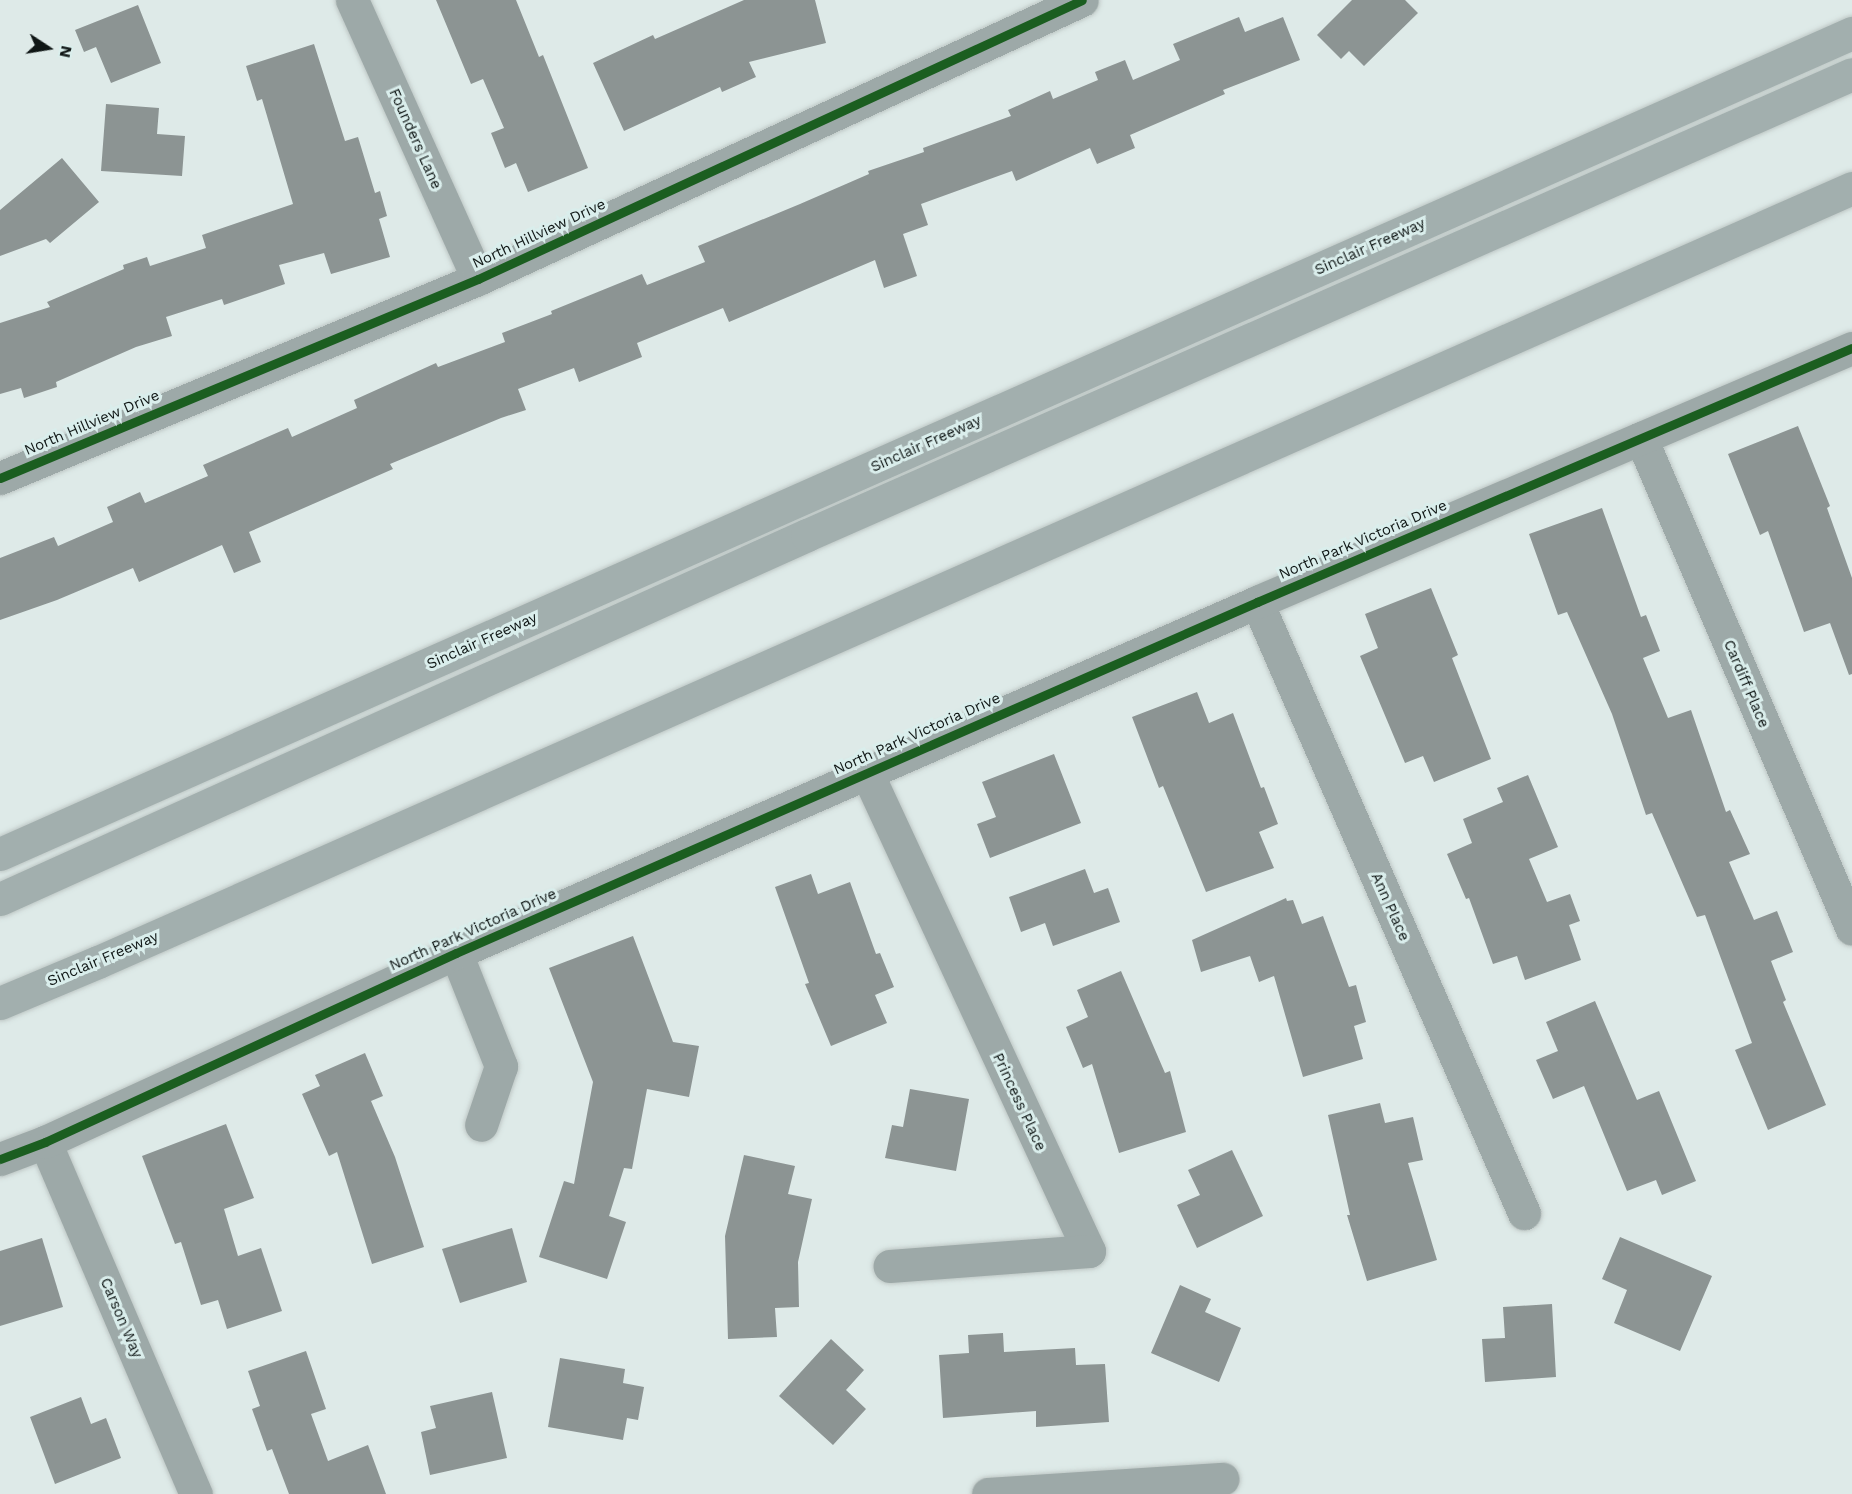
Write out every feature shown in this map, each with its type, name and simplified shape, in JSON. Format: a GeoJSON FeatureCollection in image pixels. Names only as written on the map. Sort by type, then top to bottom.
{"type":"FeatureCollection","features":[{"type":"Feature","properties":{"kind":"highway","name":"Sinclair Freeway"},"geometry":{"type":"LineString","coordinates":[[0,854],[1852,33]]}},
{"type":"Feature","properties":{"kind":"highway"},"geometry":{"type":"LineString","coordinates":[[0,899],[807,535],[1852,74]]}},
{"type":"Feature","properties":{"kind":"highway","name":"Sinclair Freeway"},"geometry":{"type":"LineString","coordinates":[[0,1003],[1852,188]]}},
{"type":"Feature","properties":{"kind":"street","name":"Founders Lane"},"geometry":{"type":"LineString","coordinates":[[352,0],[478,279]]}},
{"type":"Feature","properties":{"kind":"street","name":"North Hillview Drive"},"geometry":{"type":"LineString","coordinates":[[0,478],[478,279],[1082,0]]}},
{"type":"Feature","properties":{"kind":"street","name":"North Park Victoria Drive"},"geometry":{"type":"LineString","coordinates":[[0,1159],[45,1142],[456,953],[1257,602],[1852,348]]}},
{"type":"Feature","properties":{"kind":"street","name":"Cardiff Place"},"geometry":{"type":"LineString","coordinates":[[1641,438],[1852,929]]}},
{"type":"Feature","properties":{"kind":"street","name":"Ann Place"},"geometry":{"type":"LineString","coordinates":[[1257,602],[1524,1213]]}},
{"type":"Feature","properties":{"kind":"street","name":"Princess Place"},"geometry":{"type":"LineString","coordinates":[[867,773],[1089,1251],[890,1266]]}},
{"type":"Feature","properties":{"kind":"street"},"geometry":{"type":"LineString","coordinates":[[456,953],[501,1066],[481,1125]]}},
{"type":"Feature","properties":{"kind":"street","name":"Carson Way"},"geometry":{"type":"LineString","coordinates":[[45,1142],[196,1494]]}},
{"type":"Feature","properties":{"kind":"street"},"geometry":{"type":"LineString","coordinates":[[988,1494],[1223,1479]]}},
{"type":"Feature","properties":{"kind":"building"},"geometry":{"type":"Polygon","coordinates":[[[436,0],[516,0],[539,57],[543,55],[588,168],[528,192],[516,163],[505,168],[491,133],[504,128],[483,79],[471,84],[436,0]]]}},
{"type":"Feature","properties":{"kind":"building"},"geometry":{"type":"Polygon","coordinates":[[[744,0],[815,0],[826,43],[749,62],[756,77],[722,92],[720,87],[624,131],[593,63],[653,35],[655,39],[744,0]]]}},
{"type":"Feature","properties":{"kind":"building"},"geometry":{"type":"Polygon","coordinates":[[[1352,0],[1405,0],[1418,13],[1364,66],[1349,51],[1341,59],[1317,35],[1352,0]]]}},
{"type":"Feature","properties":{"kind":"building"},"geometry":{"type":"Polygon","coordinates":[[[138,5],[161,63],[111,83],[96,47],[84,52],[75,30],[138,5]]]}},
{"type":"Feature","properties":{"kind":"building"},"geometry":{"type":"Polygon","coordinates":[[[1239,17],[1245,32],[1283,17],[1300,60],[1223,90],[1225,94],[1130,135],[1135,148],[1097,164],[1090,148],[1016,181],[1012,171],[921,204],[928,225],[903,234],[917,276],[884,288],[875,260],[729,322],[723,308],[637,343],[642,357],[579,382],[574,368],[518,389],[526,410],[390,464],[393,469],[249,532],[261,562],[234,573],[222,545],[139,582],[133,568],[57,600],[0,620],[0,558],[54,537],[58,546],[113,522],[107,507],[140,492],[145,503],[208,476],[203,465],[288,428],[292,437],[357,408],[354,400],[436,363],[438,367],[505,342],[502,333],[552,314],[551,311],[642,274],[647,285],[705,262],[698,246],[869,174],[868,171],[924,152],[923,148],[1011,116],[1008,110],[1050,91],[1053,99],[1098,80],[1095,72],[1125,60],[1133,80],[1180,60],[1173,44],[1239,17]]]}},
{"type":"Feature","properties":{"kind":"building"},"geometry":{"type":"Polygon","coordinates":[[[314,44],[345,141],[358,137],[375,193],[380,191],[387,216],[379,219],[390,257],[331,274],[324,253],[279,265],[285,284],[224,305],[222,299],[166,317],[172,336],[136,347],[56,382],[57,387],[24,398],[21,388],[0,394],[0,323],[50,307],[47,302],[124,269],[123,265],[147,257],[150,266],[206,248],[202,235],[293,204],[262,99],[257,101],[246,66],[314,44]]]}},
{"type":"Feature","properties":{"kind":"building"},"geometry":{"type":"Polygon","coordinates":[[[106,104],[159,108],[157,134],[185,136],[182,176],[101,171],[106,104]]]}},
{"type":"Feature","properties":{"kind":"building"},"geometry":{"type":"Polygon","coordinates":[[[62,158],[99,202],[50,243],[46,239],[0,256],[0,210],[62,158]]]}},
{"type":"Feature","properties":{"kind":"building"},"geometry":{"type":"Polygon","coordinates":[[[1798,426],[1830,506],[1827,508],[1852,578],[1852,674],[1849,675],[1830,623],[1804,632],[1768,531],[1760,535],[1728,454],[1798,426]]]}},
{"type":"Feature","properties":{"kind":"building"},"geometry":{"type":"Polygon","coordinates":[[[1602,508],[1641,617],[1646,615],[1660,651],[1643,658],[1668,718],[1691,710],[1726,812],[1730,810],[1750,854],[1729,862],[1754,920],[1777,911],[1793,952],[1771,961],[1786,1000],[1783,1002],[1826,1105],[1768,1130],[1735,1050],[1752,1043],[1705,915],[1697,917],[1652,813],[1646,815],[1612,714],[1567,612],[1558,615],[1529,534],[1602,508]]]}},
{"type":"Feature","properties":{"kind":"building"},"geometry":{"type":"Polygon","coordinates":[[[1431,588],[1458,655],[1452,658],[1491,759],[1434,782],[1423,756],[1405,763],[1360,656],[1378,648],[1365,614],[1431,588]]]}},
{"type":"Feature","properties":{"kind":"building"},"geometry":{"type":"Polygon","coordinates":[[[1197,692],[1209,723],[1233,713],[1261,788],[1264,787],[1278,824],[1259,832],[1274,868],[1206,892],[1163,786],[1159,788],[1132,717],[1197,692]]]}},
{"type":"Feature","properties":{"kind":"building"},"geometry":{"type":"Polygon","coordinates":[[[1054,754],[1081,823],[990,858],[977,824],[996,817],[982,782],[1054,754]]]}},
{"type":"Feature","properties":{"kind":"building"},"geometry":{"type":"Polygon","coordinates":[[[1528,775],[1558,847],[1529,859],[1547,902],[1570,894],[1580,921],[1569,925],[1581,960],[1525,980],[1517,956],[1493,964],[1469,898],[1466,899],[1447,854],[1472,843],[1463,819],[1503,802],[1497,788],[1528,775]]]}},
{"type":"Feature","properties":{"kind":"building"},"geometry":{"type":"Polygon","coordinates":[[[1085,869],[1094,893],[1108,888],[1120,922],[1053,946],[1045,923],[1021,932],[1009,897],[1085,869]]]}},
{"type":"Feature","properties":{"kind":"building"},"geometry":{"type":"Polygon","coordinates":[[[811,874],[818,894],[850,882],[876,954],[880,953],[894,987],[875,995],[887,1023],[831,1046],[805,984],[809,983],[775,887],[811,874]]]}},
{"type":"Feature","properties":{"kind":"building"},"geometry":{"type":"Polygon","coordinates":[[[1286,898],[1287,901],[1293,900],[1302,924],[1323,916],[1349,987],[1356,985],[1366,1022],[1354,1026],[1363,1059],[1303,1077],[1274,976],[1259,982],[1250,956],[1201,972],[1192,940],[1286,898]]]}},
{"type":"Feature","properties":{"kind":"building"},"geometry":{"type":"Polygon","coordinates":[[[633,936],[673,1042],[699,1046],[689,1097],[647,1089],[632,1169],[624,1168],[609,1216],[626,1222],[607,1279],[539,1257],[564,1181],[574,1184],[593,1082],[549,968],[633,936]]]}},
{"type":"Feature","properties":{"kind":"building"},"geometry":{"type":"Polygon","coordinates":[[[1121,971],[1165,1073],[1170,1071],[1186,1132],[1119,1153],[1092,1064],[1083,1068],[1066,1027],[1088,1017],[1077,990],[1121,971]]]}},
{"type":"Feature","properties":{"kind":"building"},"geometry":{"type":"Polygon","coordinates":[[[1595,1001],[1637,1100],[1659,1091],[1696,1181],[1662,1195],[1656,1180],[1627,1191],[1584,1086],[1553,1099],[1536,1060],[1558,1051],[1546,1022],[1595,1001]]]}},
{"type":"Feature","properties":{"kind":"building"},"geometry":{"type":"Polygon","coordinates":[[[365,1053],[383,1096],[371,1101],[395,1157],[424,1247],[372,1264],[337,1152],[329,1156],[302,1094],[320,1086],[315,1075],[365,1053]]]}},
{"type":"Feature","properties":{"kind":"building"},"geometry":{"type":"Polygon","coordinates":[[[910,1089],[969,1099],[956,1171],[885,1158],[892,1125],[903,1127],[910,1089]]]}},
{"type":"Feature","properties":{"kind":"building"},"geometry":{"type":"Polygon","coordinates":[[[1380,1103],[1385,1123],[1413,1117],[1423,1160],[1408,1163],[1437,1260],[1367,1281],[1347,1215],[1350,1215],[1328,1115],[1380,1103]]]}},
{"type":"Feature","properties":{"kind":"building"},"geometry":{"type":"Polygon","coordinates":[[[226,1124],[254,1198],[224,1209],[238,1256],[261,1248],[282,1311],[227,1329],[218,1300],[201,1305],[181,1242],[175,1244],[142,1156],[226,1124]]]}},
{"type":"Feature","properties":{"kind":"building"},"geometry":{"type":"Polygon","coordinates":[[[1232,1150],[1263,1216],[1197,1248],[1177,1205],[1200,1195],[1188,1170],[1232,1150]]]}},
{"type":"Feature","properties":{"kind":"building"},"geometry":{"type":"Polygon","coordinates":[[[744,1155],[795,1166],[788,1194],[812,1199],[798,1262],[799,1307],[775,1308],[777,1337],[728,1339],[725,1236],[744,1155]]]}},
{"type":"Feature","properties":{"kind":"building"},"geometry":{"type":"Polygon","coordinates":[[[512,1228],[527,1282],[460,1303],[442,1249],[512,1228]]]}},
{"type":"Feature","properties":{"kind":"building"},"geometry":{"type":"Polygon","coordinates":[[[1620,1237],[1712,1276],[1680,1351],[1614,1323],[1627,1290],[1602,1279],[1620,1237]]]}},
{"type":"Feature","properties":{"kind":"building"},"geometry":{"type":"Polygon","coordinates":[[[42,1238],[63,1307],[0,1326],[0,1251],[42,1238]]]}},
{"type":"Feature","properties":{"kind":"building"},"geometry":{"type":"Polygon","coordinates":[[[1180,1285],[1211,1299],[1205,1312],[1241,1328],[1219,1382],[1151,1353],[1180,1285]]]}},
{"type":"Feature","properties":{"kind":"building"},"geometry":{"type":"Polygon","coordinates":[[[1552,1304],[1556,1377],[1485,1382],[1482,1339],[1505,1338],[1503,1307],[1552,1304]]]}},
{"type":"Feature","properties":{"kind":"building"},"geometry":{"type":"Polygon","coordinates":[[[1003,1333],[1004,1352],[1075,1348],[1076,1365],[1105,1364],[1109,1422],[1036,1427],[1036,1411],[943,1418],[939,1355],[969,1353],[968,1335],[1003,1333]]]}},
{"type":"Feature","properties":{"kind":"building"},"geometry":{"type":"Polygon","coordinates":[[[831,1339],[864,1370],[846,1390],[866,1409],[833,1445],[779,1396],[831,1339]]]}},
{"type":"Feature","properties":{"kind":"building"},"geometry":{"type":"Polygon","coordinates":[[[306,1351],[326,1409],[311,1414],[328,1461],[368,1445],[386,1494],[289,1494],[272,1449],[267,1451],[252,1409],[260,1406],[248,1371],[306,1351]]]}},
{"type":"Feature","properties":{"kind":"building"},"geometry":{"type":"Polygon","coordinates":[[[560,1358],[625,1369],[623,1383],[644,1387],[638,1420],[627,1418],[623,1440],[548,1427],[560,1358]]]}},
{"type":"Feature","properties":{"kind":"building"},"geometry":{"type":"Polygon","coordinates":[[[492,1392],[507,1458],[430,1475],[421,1432],[436,1428],[430,1406],[492,1392]]]}},
{"type":"Feature","properties":{"kind":"building"},"geometry":{"type":"Polygon","coordinates":[[[81,1397],[91,1424],[106,1418],[121,1458],[55,1484],[30,1417],[81,1397]]]}},
{"type":"Feature","properties":{"kind":"cycle path"},"geometry":{"type":"LineString","coordinates":[[0,478],[478,279],[1082,0]]}},
{"type":"Feature","properties":{"kind":"cycle path"},"geometry":{"type":"LineString","coordinates":[[0,1159],[45,1142],[456,953],[1257,602],[1852,348]]}}]}
